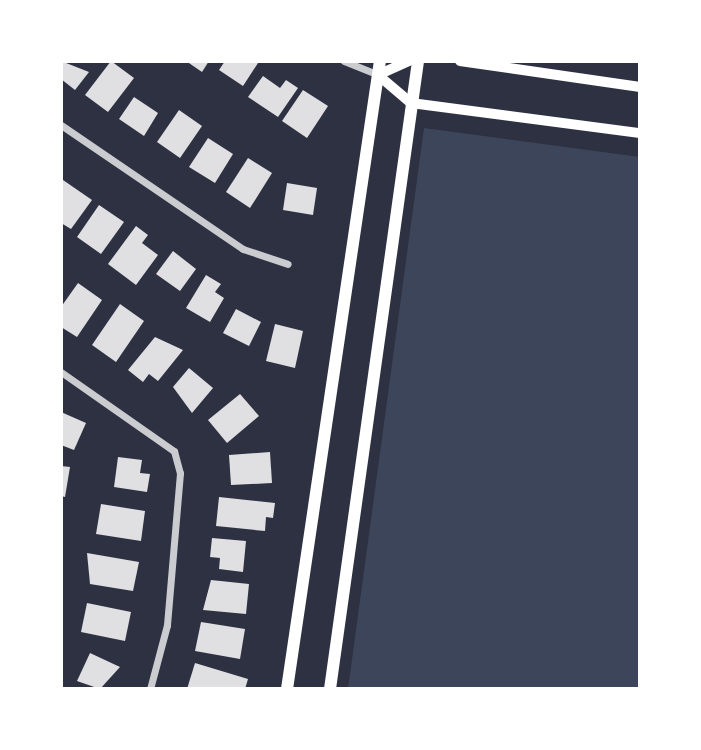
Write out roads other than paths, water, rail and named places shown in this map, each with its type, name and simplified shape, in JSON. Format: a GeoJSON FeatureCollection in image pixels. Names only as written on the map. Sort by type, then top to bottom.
{"type":"FeatureCollection","features":[{"type":"Feature","properties":{"kind":"main road"},"geometry":{"type":"LineString","coordinates":[[286,689],[380,61]]}},
{"type":"Feature","properties":{"kind":"main road"},"geometry":{"type":"LineString","coordinates":[[378,75],[409,61]]}},
{"type":"Feature","properties":{"kind":"main road"},"geometry":{"type":"LineString","coordinates":[[330,689],[418,61]]}},
{"type":"Feature","properties":{"kind":"main road"},"geometry":{"type":"LineString","coordinates":[[460,61],[640,87]]}},
{"type":"Feature","properties":{"kind":"main road"},"geometry":{"type":"LineString","coordinates":[[378,75],[411,103],[640,133]]}},
{"type":"Feature","properties":{"kind":"street"},"geometry":{"type":"LineString","coordinates":[[345,61],[378,75]]}},
{"type":"Feature","properties":{"kind":"street"},"geometry":{"type":"LineString","coordinates":[[61,125],[243,249],[288,264]]}},
{"type":"Feature","properties":{"kind":"street"},"geometry":{"type":"LineString","coordinates":[[61,372],[174,451],[180,473],[167,625],[150,689]]}}]}
